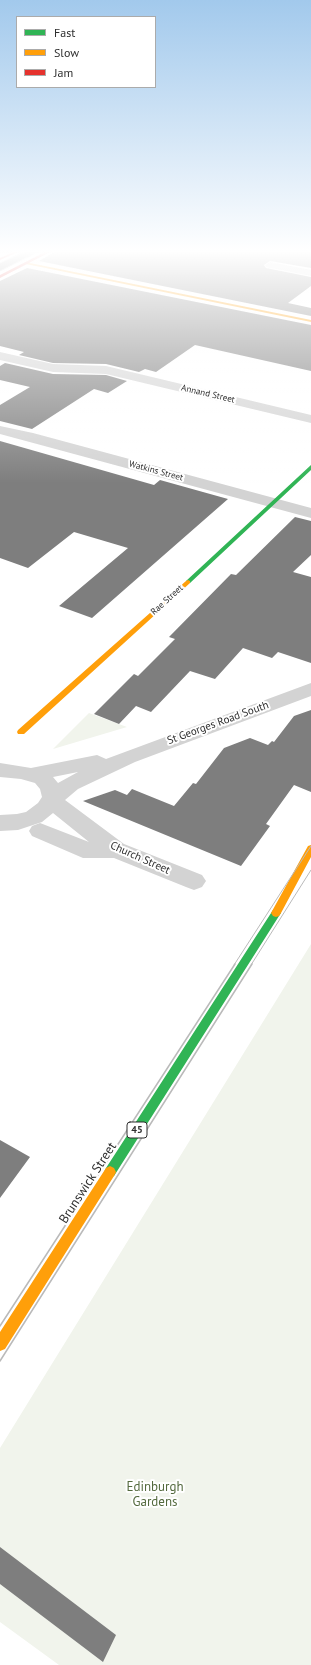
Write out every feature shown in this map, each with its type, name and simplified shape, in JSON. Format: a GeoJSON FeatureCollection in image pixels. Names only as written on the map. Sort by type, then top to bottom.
{"type":"FeatureCollection","features":[{"type":"Feature","properties":{"kind":"main road","name":"Rae Street"},"geometry":{"type":"LineString","coordinates":[[21,732],[273,503],[311,466]]}},
{"type":"Feature","properties":{"kind":"main road","name":"Brunswick Street"},"geometry":{"type":"LineString","coordinates":[[0,1344],[275,915],[311,848]]}},
{"type":"Feature","properties":{"kind":"main road","name":"Brunswick Street"},"geometry":{"type":"LineString","coordinates":[[275,915],[308,875]]}},
{"type":"Feature","properties":{"kind":"street","name":"Annand Street"},"geometry":{"type":"LineString","coordinates":[[0,356],[53,368],[106,370],[311,419]]}},
{"type":"Feature","properties":{"kind":"street","name":"Watkins Street"},"geometry":{"type":"LineString","coordinates":[[0,430],[28,436],[311,513]]}},
{"type":"Feature","properties":{"kind":"street","name":"St Georges Road South"},"geometry":{"type":"LineString","coordinates":[[0,823],[29,819],[42,812],[53,799],[71,784],[128,757],[310,689]]}},
{"type":"Feature","properties":{"kind":"street","name":"St Georges Road South"},"geometry":{"type":"LineString","coordinates":[[33,774],[128,757]]}},
{"type":"Feature","properties":{"kind":"street"},"geometry":{"type":"LineString","coordinates":[[0,770],[33,774],[48,783],[53,799]]}},
{"type":"Feature","properties":{"kind":"street","name":"Church Street"},"geometry":{"type":"LineString","coordinates":[[53,799],[99,838],[116,850],[194,881]]}},
{"type":"Feature","properties":{"kind":"street"},"geometry":{"type":"LineString","coordinates":[[40,831],[83,850],[116,850]]}},
{"type":"Feature","properties":{"kind":"green space"},"geometry":{"type":"Polygon","coordinates":[[[89,713],[127,727],[53,749],[89,713]]]}},
{"type":"Feature","properties":{"kind":"green space","name":"Edinburgh Gardens"},"geometry":{"type":"Polygon","coordinates":[[[311,944],[311,1665],[59,1665],[0,1622],[0,1448],[311,944]]]}},
{"type":"Feature","properties":{"kind":"building"},"geometry":{"type":"Polygon","coordinates":[[[0,328],[311,328],[311,371],[195,345],[156,372],[145,369],[139,372],[106,364],[53,363],[19,355],[24,352],[0,346],[0,328]]]}},
{"type":"Feature","properties":{"kind":"building"},"geometry":{"type":"Polygon","coordinates":[[[5,363],[53,374],[106,375],[127,381],[108,393],[94,389],[32,429],[0,421],[0,405],[30,387],[0,380],[0,366],[5,363]]]}},
{"type":"Feature","properties":{"kind":"building"},"geometry":{"type":"Polygon","coordinates":[[[0,441],[154,485],[160,480],[228,499],[92,618],[59,606],[128,548],[74,532],[28,568],[0,558],[0,441]]]}},
{"type":"Feature","properties":{"kind":"building"},"geometry":{"type":"Polygon","coordinates":[[[295,517],[311,521],[311,555],[293,572],[311,577],[311,663],[278,652],[272,658],[243,648],[215,679],[190,671],[151,712],[136,706],[119,724],[94,714],[134,674],[138,676],[175,639],[169,637],[231,574],[236,575],[295,517]]]}},
{"type":"Feature","properties":{"kind":"building"},"geometry":{"type":"Polygon","coordinates":[[[311,710],[311,792],[294,785],[266,824],[270,826],[241,866],[83,801],[115,790],[127,795],[132,789],[174,806],[193,783],[196,784],[224,748],[250,738],[268,745],[272,741],[274,742],[294,716],[311,710]]]}},
{"type":"Feature","properties":{"kind":"building"},"geometry":{"type":"Polygon","coordinates":[[[0,1140],[30,1157],[0,1198],[0,1140]]]}},
{"type":"Feature","properties":{"kind":"building"},"geometry":{"type":"Polygon","coordinates":[[[0,1547],[116,1635],[103,1662],[0,1584],[0,1547]]]}},
{"type":"Feature","properties":{"kind":"tram line"},"geometry":{"type":"LineString","coordinates":[[234,965],[311,846]]}},
{"type":"Feature","properties":{"kind":"tram line"},"geometry":{"type":"LineString","coordinates":[[251,965],[311,870]]}},
{"type":"Feature","properties":{"kind":"tram line"},"geometry":{"type":"LineString","coordinates":[[0,1326],[235,964]]}},
{"type":"Feature","properties":{"kind":"tram line"},"geometry":{"type":"LineString","coordinates":[[0,1361],[252,964]]}},
{"type":"Feature","properties":{"kind":"traffic: fast"},"geometry":{"type":"LineString","coordinates":[[188,582],[311,467]]}},
{"type":"Feature","properties":{"kind":"traffic: fast"},"geometry":{"type":"LineString","coordinates":[[110,1172],[276,913]]}},
{"type":"Feature","properties":{"kind":"traffic: slow"},"geometry":{"type":"LineString","coordinates":[[21,732],[188,582]]}},
{"type":"Feature","properties":{"kind":"traffic: slow"},"geometry":{"type":"LineString","coordinates":[[276,913],[311,848]]}},
{"type":"Feature","properties":{"kind":"traffic: slow"},"geometry":{"type":"LineString","coordinates":[[0,1344],[110,1172]]}}]}
